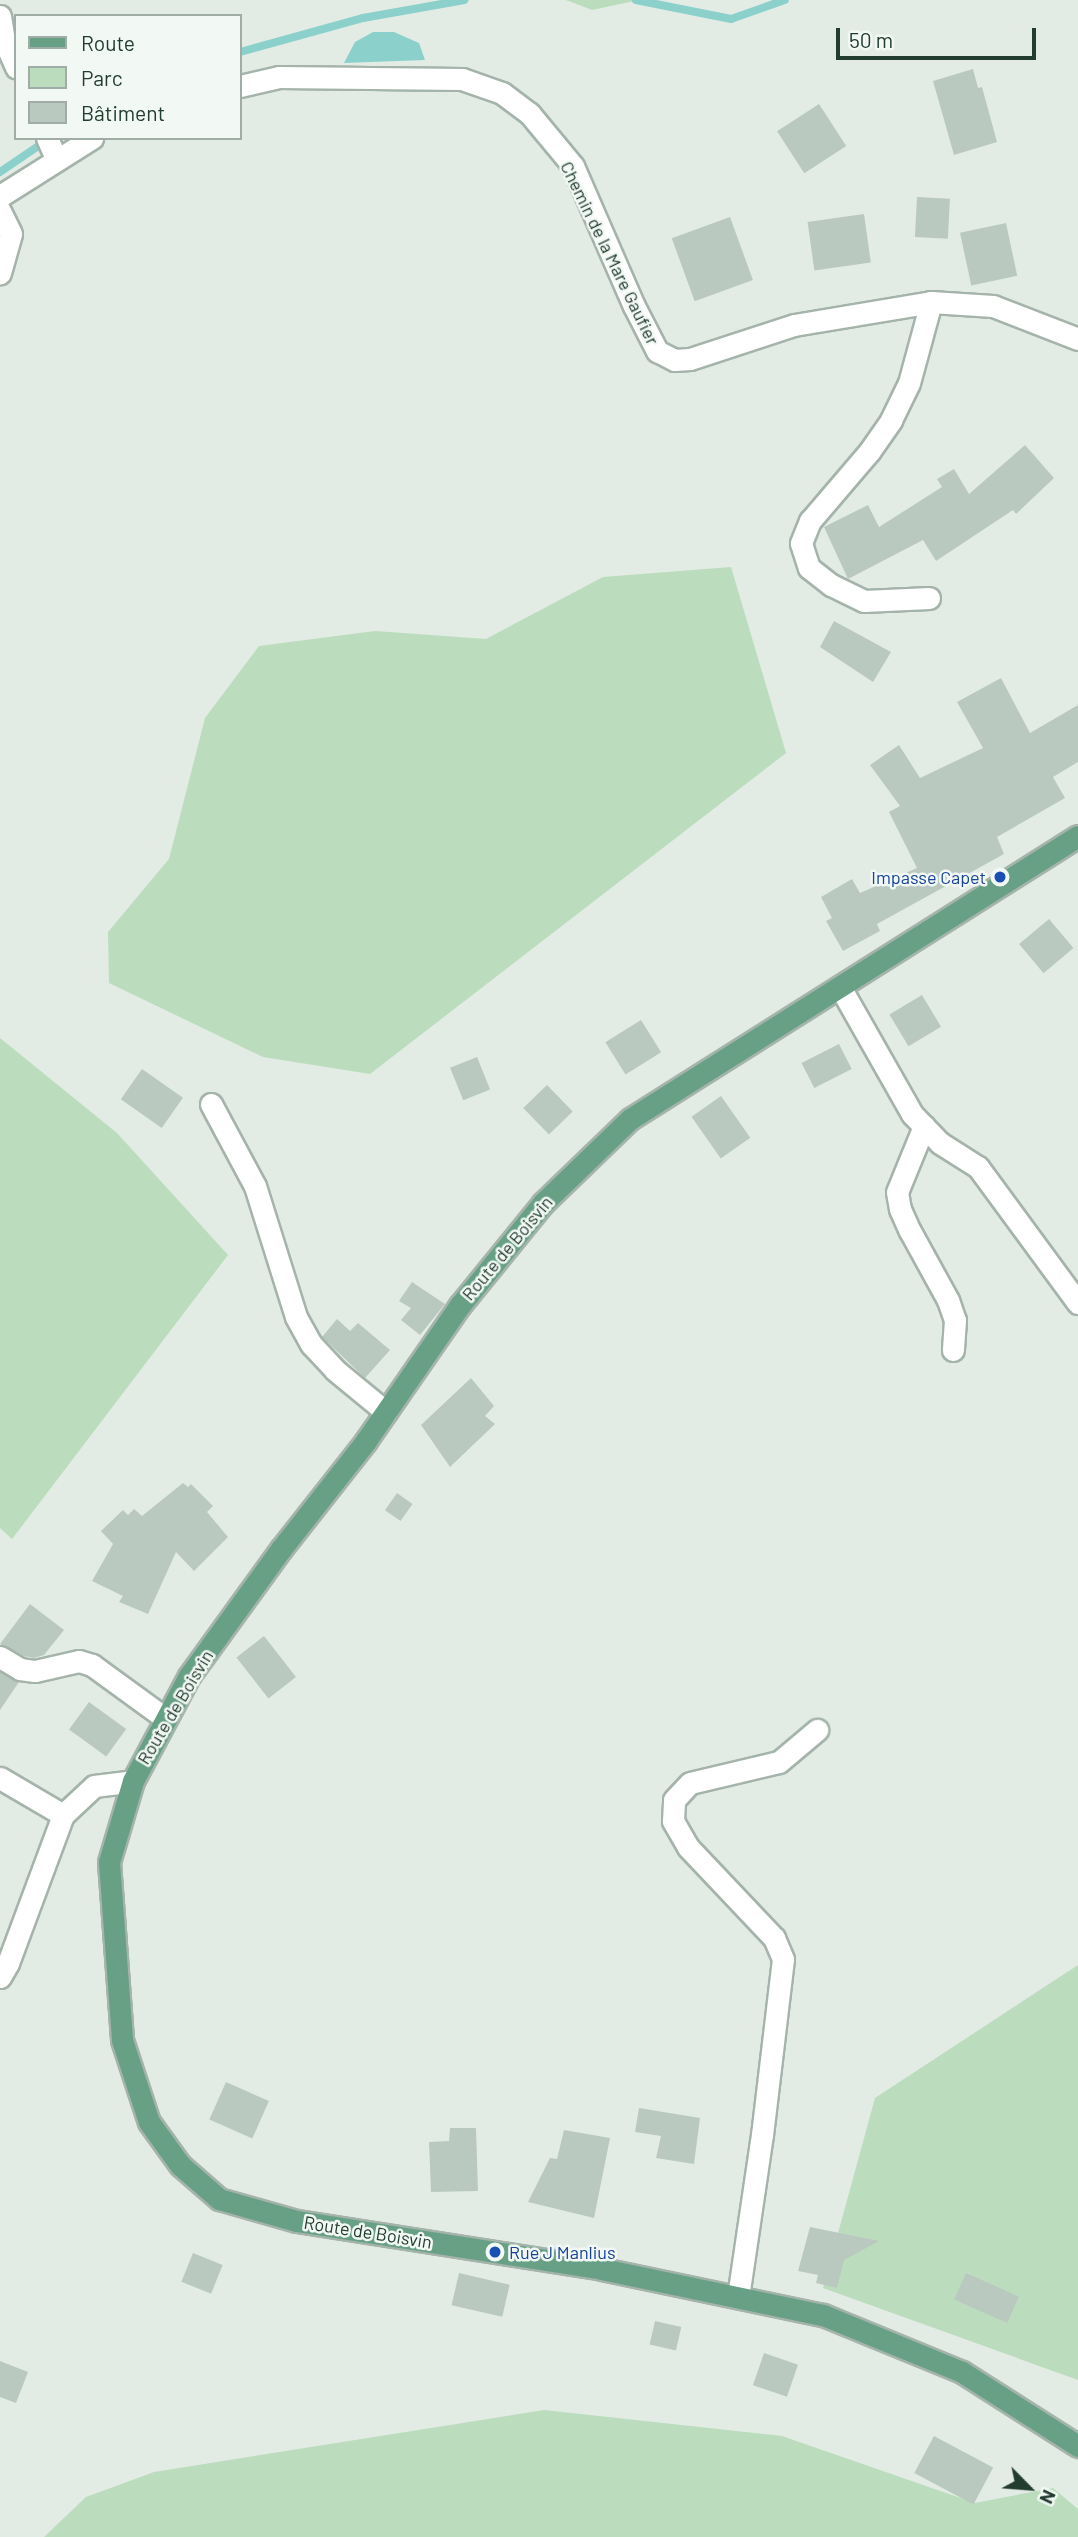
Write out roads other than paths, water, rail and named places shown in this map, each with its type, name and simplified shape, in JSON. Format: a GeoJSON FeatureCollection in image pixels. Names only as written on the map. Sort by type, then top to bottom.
{"type":"FeatureCollection","features":[{"type":"Feature","properties":{"kind":"main road","name":"Route de Boisvin"},"geometry":{"type":"LineString","coordinates":[[1076,841],[630,1119],[543,1203],[460,1305],[386,1412],[189,1676],[133,1781],[109,1862],[122,2040],[149,2122],[180,2165],[219,2199],[297,2221],[602,2269],[823,2315],[962,2372],[1078,2446]]}},
{"type":"Feature","properties":{"kind":"street"},"geometry":{"type":"LineString","coordinates":[[0,16],[4,40],[14,62]]}},
{"type":"Feature","properties":{"kind":"street","name":"Chemin de la Mare Gaufier"},"geometry":{"type":"LineString","coordinates":[[242,85],[279,76],[462,79],[502,93],[529,113],[573,166],[651,340],[657,351],[675,360],[690,359],[794,325],[931,302],[993,306],[1078,339]]}},
{"type":"Feature","properties":{"kind":"street"},"geometry":{"type":"LineString","coordinates":[[48,140],[57,160]]}},
{"type":"Feature","properties":{"kind":"street"},"geometry":{"type":"LineString","coordinates":[[0,196],[90,140]]}},
{"type":"Feature","properties":{"kind":"street"},"geometry":{"type":"LineString","coordinates":[[0,211],[11,233],[0,273]]}},
{"type":"Feature","properties":{"kind":"street"},"geometry":{"type":"LineString","coordinates":[[929,598],[864,601],[831,586],[809,568],[801,543],[810,521],[869,452],[891,420],[909,383],[931,302]]}},
{"type":"Feature","properties":{"kind":"street"},"geometry":{"type":"LineString","coordinates":[[840,986],[912,1114],[940,1143],[978,1167],[1078,1303]]}},
{"type":"Feature","properties":{"kind":"street"},"geometry":{"type":"LineString","coordinates":[[211,1104],[255,1186],[296,1317],[311,1344],[335,1370],[386,1412]]}},
{"type":"Feature","properties":{"kind":"street"},"geometry":{"type":"LineString","coordinates":[[924,1126],[897,1192],[900,1209],[910,1231],[948,1300],[955,1320],[953,1350]]}},
{"type":"Feature","properties":{"kind":"street"},"geometry":{"type":"LineString","coordinates":[[0,1657],[20,1669],[35,1671],[79,1661],[92,1665],[165,1717]]}},
{"type":"Feature","properties":{"kind":"street"},"geometry":{"type":"LineString","coordinates":[[738,2297],[766,2108],[783,1959],[774,1938],[688,1847],[673,1821],[674,1800],[690,1783],[779,1762],[817,1730]]}},
{"type":"Feature","properties":{"kind":"street"},"geometry":{"type":"LineString","coordinates":[[0,1778],[63,1815]]}},
{"type":"Feature","properties":{"kind":"street"},"geometry":{"type":"LineString","coordinates":[[0,1977],[8,1963],[63,1815],[94,1786],[133,1781]]}},
{"type":"Feature","properties":{"kind":"water"},"geometry":{"type":"Polygon","coordinates":[[[373,32],[394,32],[419,43],[425,60],[344,63],[355,42],[373,32]]]}},
{"type":"Feature","properties":{"kind":"waterway"},"geometry":{"type":"LineString","coordinates":[[242,51],[363,18],[464,0]]}},
{"type":"Feature","properties":{"kind":"waterway"},"geometry":{"type":"LineString","coordinates":[[636,0],[731,19],[785,0]]}},
{"type":"Feature","properties":{"kind":"waterway"},"geometry":{"type":"LineString","coordinates":[[0,172],[47,140]]}},
{"type":"Feature","properties":{"kind":"place","name":"Impasse Capet"},"geometry":{"type":"Point","coordinates":[1000,877]}},
{"type":"Feature","properties":{"kind":"place","name":"Rue J Manlius"},"geometry":{"type":"Point","coordinates":[495,2252]}}]}
